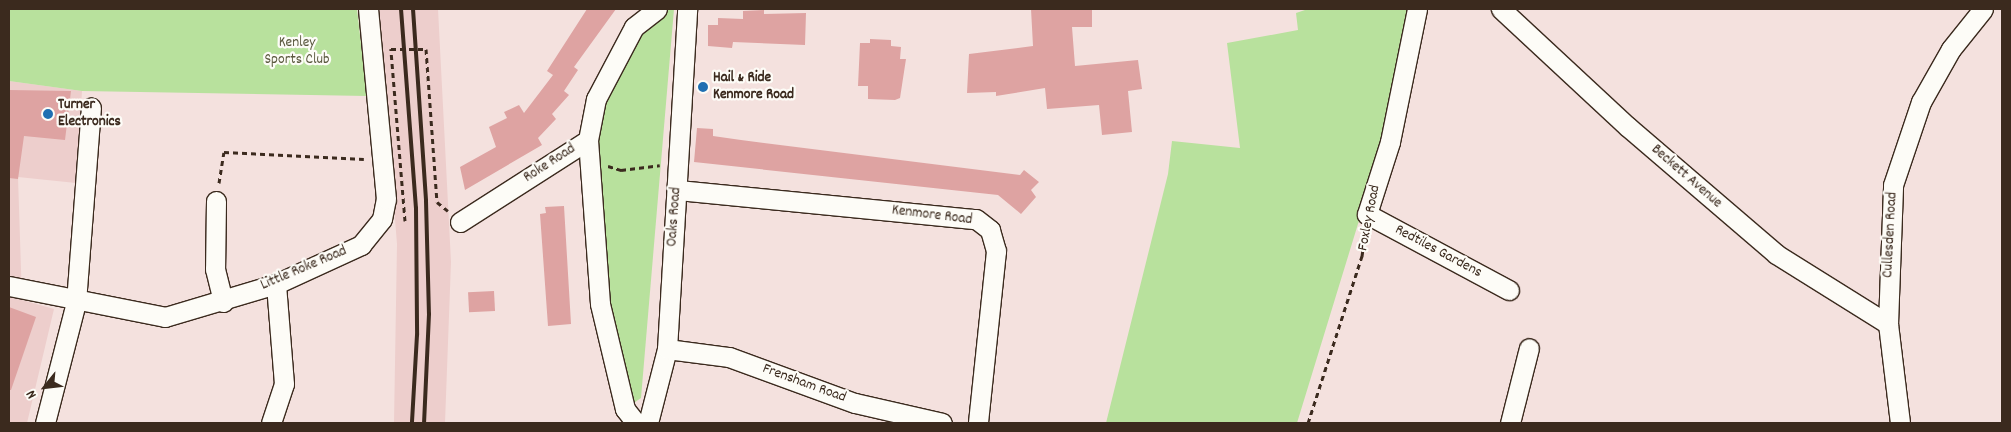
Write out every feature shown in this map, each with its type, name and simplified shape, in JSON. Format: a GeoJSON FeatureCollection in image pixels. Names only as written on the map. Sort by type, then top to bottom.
{"type":"FeatureCollection","features":[{"type":"Feature","properties":{"kind":"street","name":"Little Roke Road"},"geometry":{"type":"LineString","coordinates":[[9,286],[76,302],[165,317],[223,302],[276,284],[361,245],[382,218],[386,199],[368,9]]}},
{"type":"Feature","properties":{"kind":"street","name":"Roke Road"},"geometry":{"type":"LineString","coordinates":[[460,222],[588,140],[596,99],[634,27],[657,9]]}},
{"type":"Feature","properties":{"kind":"street","name":"Oaks Road"},"geometry":{"type":"LineString","coordinates":[[648,423],[666,349],[678,190],[687,9]]}},
{"type":"Feature","properties":{"kind":"street","name":"Foxley Road"},"geometry":{"type":"LineString","coordinates":[[1367,214],[1390,142],[1417,9]]}},
{"type":"Feature","properties":{"kind":"street","name":"Beckett Avenue"},"geometry":{"type":"LineString","coordinates":[[1501,9],[1628,128],[1776,254],[1888,324]]}},
{"type":"Feature","properties":{"kind":"street","name":"Cullesden Road"},"geometry":{"type":"LineString","coordinates":[[1900,423],[1888,324],[1893,185],[1921,102],[1951,49],[1983,9]]}},
{"type":"Feature","properties":{"kind":"street"},"geometry":{"type":"LineString","coordinates":[[45,423],[76,302],[91,108]]}},
{"type":"Feature","properties":{"kind":"street"},"geometry":{"type":"LineString","coordinates":[[588,140],[600,304],[625,409],[636,423]]}},
{"type":"Feature","properties":{"kind":"street","name":"Kenmore Road"},"geometry":{"type":"LineString","coordinates":[[678,190],[976,218],[990,230],[996,251],[978,423]]}},
{"type":"Feature","properties":{"kind":"street"},"geometry":{"type":"LineString","coordinates":[[216,201],[215,269],[223,302]]}},
{"type":"Feature","properties":{"kind":"street","name":"Redtiles Gardens"},"geometry":{"type":"LineString","coordinates":[[1367,214],[1509,290]]}},
{"type":"Feature","properties":{"kind":"street"},"geometry":{"type":"LineString","coordinates":[[271,423],[284,384],[276,284]]}},
{"type":"Feature","properties":{"kind":"street"},"geometry":{"type":"LineString","coordinates":[[1510,423],[1529,348]]}},
{"type":"Feature","properties":{"kind":"street","name":"Frensham Road"},"geometry":{"type":"LineString","coordinates":[[666,349],[729,357],[855,403],[942,423]]}},
{"type":"Feature","properties":{"kind":"path"},"geometry":{"type":"LineString","coordinates":[[405,221],[391,49],[426,49],[437,202]]}},
{"type":"Feature","properties":{"kind":"path"},"geometry":{"type":"LineString","coordinates":[[216,201],[224,152],[352,159]]}},
{"type":"Feature","properties":{"kind":"path"},"geometry":{"type":"LineString","coordinates":[[621,170],[658,165]]}},
{"type":"Feature","properties":{"kind":"path","name":"Foxley Road"},"geometry":{"type":"LineString","coordinates":[[1308,423],[1362,256],[1367,214]]}},
{"type":"Feature","properties":{"kind":"shaded area"},"geometry":{"type":"Polygon","coordinates":[[[378,9],[438,9],[451,262],[445,423],[394,423],[397,244],[378,9]]]}},
{"type":"Feature","properties":{"kind":"shaded area"},"geometry":{"type":"Polygon","coordinates":[[[9,81],[82,91],[76,183],[18,177],[22,300],[54,309],[27,423],[9,423],[9,81]]]}},
{"type":"Feature","properties":{"kind":"green space","name":"Kenley Sports Club"},"geometry":{"type":"Polygon","coordinates":[[[9,9],[357,9],[367,96],[82,91],[9,81],[9,9]]]}},
{"type":"Feature","properties":{"kind":"green space"},"geometry":{"type":"Polygon","coordinates":[[[657,9],[674,9],[641,398],[625,409],[600,304],[588,140],[634,27],[657,9]]]}},
{"type":"Feature","properties":{"kind":"green space"},"geometry":{"type":"Polygon","coordinates":[[[1308,9],[1409,9],[1384,139],[1297,423],[1106,423],[1168,174],[1172,141],[1240,148],[1227,43],[1298,30],[1296,13],[1308,9]]]}},
{"type":"Feature","properties":{"kind":"building"},"geometry":{"type":"Polygon","coordinates":[[[587,9],[616,9],[574,67],[578,70],[564,91],[569,95],[552,114],[556,119],[538,138],[542,145],[465,190],[460,167],[496,147],[489,127],[507,118],[504,112],[519,105],[524,113],[553,75],[547,71],[587,9]]]}},
{"type":"Feature","properties":{"kind":"building"},"geometry":{"type":"Polygon","coordinates":[[[1031,9],[1092,9],[1092,27],[1072,27],[1075,66],[1138,60],[1142,89],[1128,91],[1132,132],[1102,135],[1099,105],[1047,109],[1045,88],[996,96],[996,92],[967,93],[969,54],[1033,46],[1031,9]]]}},
{"type":"Feature","properties":{"kind":"building"},"geometry":{"type":"Polygon","coordinates":[[[764,10],[764,14],[806,13],[805,45],[733,42],[732,48],[708,46],[708,25],[718,25],[718,18],[743,19],[743,11],[764,10]]]}},
{"type":"Feature","properties":{"kind":"building"},"geometry":{"type":"Polygon","coordinates":[[[870,39],[891,40],[891,46],[901,47],[900,59],[906,59],[900,98],[895,100],[868,99],[868,86],[858,86],[860,43],[870,43],[870,39]]]}},
{"type":"Feature","properties":{"kind":"building"},"geometry":{"type":"Polygon","coordinates":[[[9,90],[71,91],[65,140],[24,136],[18,179],[9,178],[9,90]]]}},
{"type":"Feature","properties":{"kind":"building"},"geometry":{"type":"Polygon","coordinates":[[[697,128],[713,129],[713,136],[741,140],[1020,175],[1024,170],[1039,182],[1031,190],[1036,197],[1021,214],[998,195],[694,162],[697,128]]]}},
{"type":"Feature","properties":{"kind":"building"},"geometry":{"type":"Polygon","coordinates":[[[564,206],[571,324],[548,326],[540,214],[546,213],[545,207],[564,206]]]}},
{"type":"Feature","properties":{"kind":"building"},"geometry":{"type":"Polygon","coordinates":[[[494,291],[495,311],[469,312],[468,292],[494,291]]]}},
{"type":"Feature","properties":{"kind":"building"},"geometry":{"type":"Polygon","coordinates":[[[9,307],[36,317],[11,390],[9,390],[9,307]]]}},
{"type":"Feature","properties":{"kind":"railway"},"geometry":{"type":"LineString","coordinates":[[401,9],[416,208],[417,335],[412,423]]}},
{"type":"Feature","properties":{"kind":"railway"},"geometry":{"type":"LineString","coordinates":[[413,9],[426,201],[429,314],[424,423]]}},
{"type":"Feature","properties":{"kind":"place","name":"Hail & Ride Kenmore Road"},"geometry":{"type":"Point","coordinates":[703,87]}},
{"type":"Feature","properties":{"kind":"place","name":"Turner Electronics"},"geometry":{"type":"Point","coordinates":[48,114]}}]}
